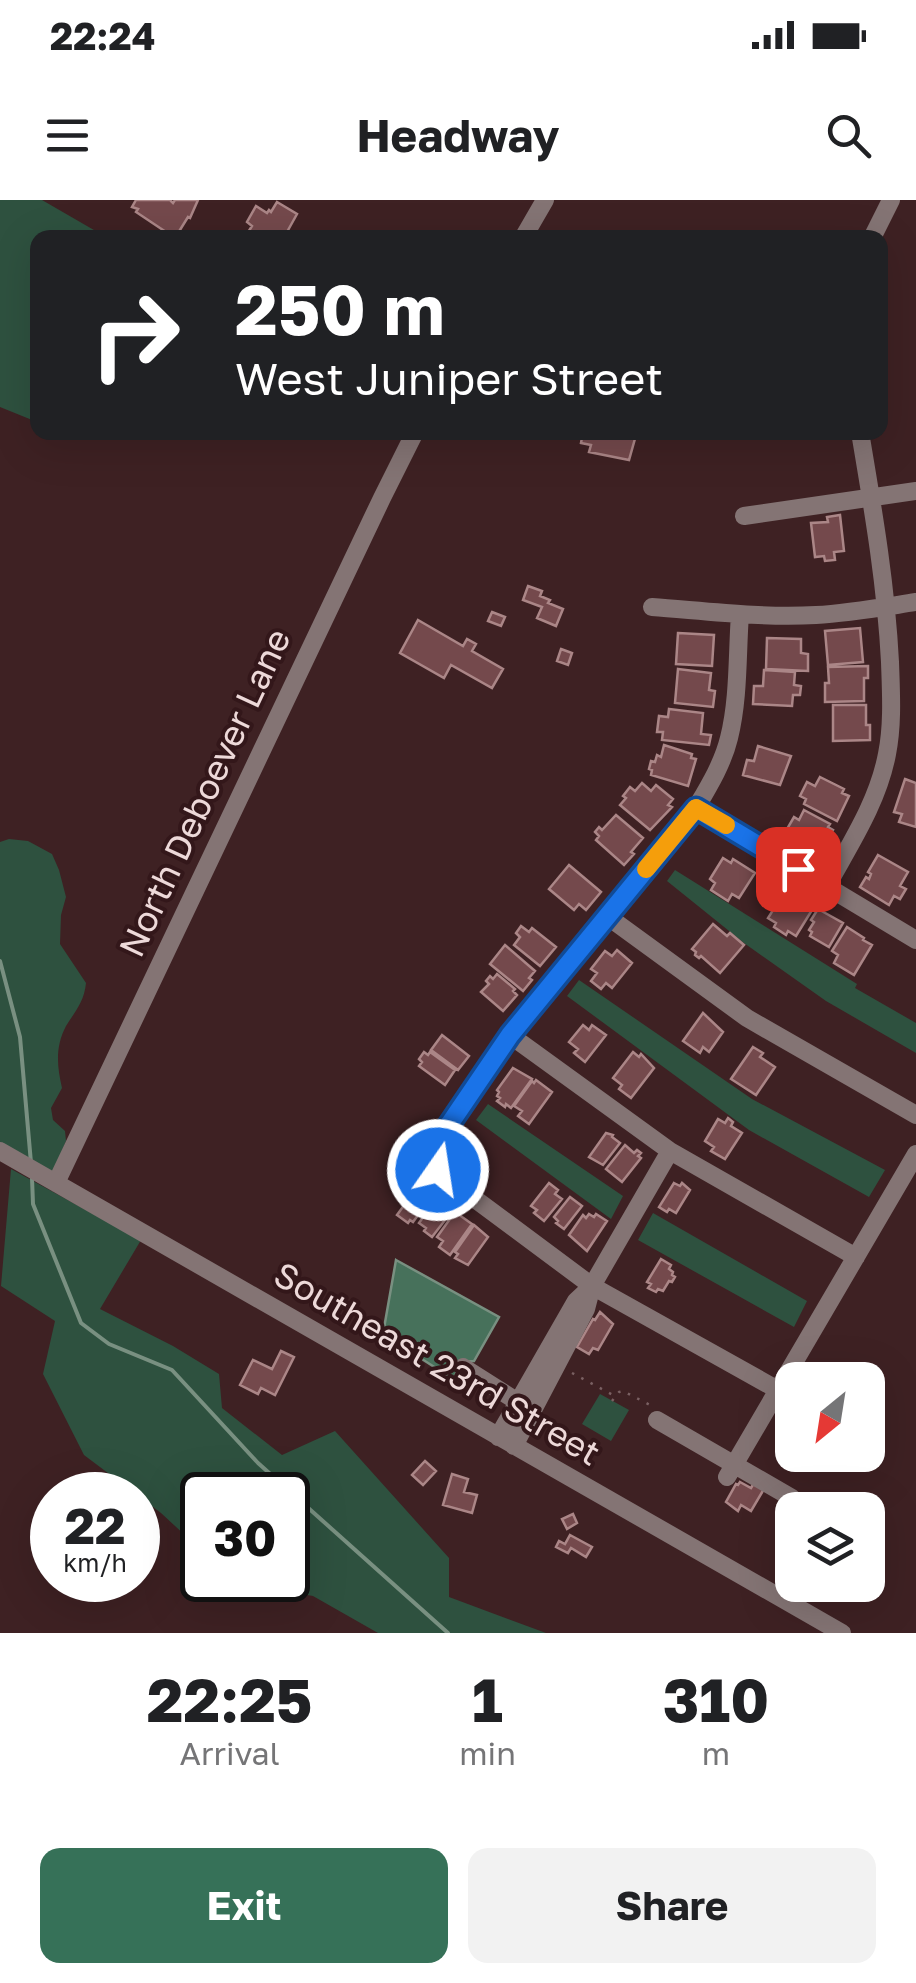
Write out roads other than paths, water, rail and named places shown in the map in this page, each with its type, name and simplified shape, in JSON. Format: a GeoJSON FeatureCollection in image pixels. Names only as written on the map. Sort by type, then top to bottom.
{"type":"FeatureCollection","features":[{"type":"Feature","properties":{"kind":"street"},"geometry":{"type":"LineString","coordinates":[[528,230],[545,200]]}},
{"type":"Feature","properties":{"kind":"street"},"geometry":{"type":"LineString","coordinates":[[876,230],[891,200]]}},
{"type":"Feature","properties":{"kind":"street","name":"North Deboever Lane"},"geometry":{"type":"LineString","coordinates":[[56,1183],[411,440]]}},
{"type":"Feature","properties":{"kind":"street"},"geometry":{"type":"LineString","coordinates":[[826,886],[878,786],[888,753],[892,716],[887,606],[861,440]]}},
{"type":"Feature","properties":{"kind":"street"},"geometry":{"type":"LineString","coordinates":[[744,516],[916,492]]}},
{"type":"Feature","properties":{"kind":"street"},"geometry":{"type":"LineString","coordinates":[[652,607],[814,615],[916,602]]}},
{"type":"Feature","properties":{"kind":"street"},"geometry":{"type":"LineString","coordinates":[[740,614],[729,738],[716,774],[696,808],[510,1035],[440,1138],[435,1159],[438,1170],[448,1180],[592,1286],[775,1388]]}},
{"type":"Feature","properties":{"kind":"street"},"geometry":{"type":"LineString","coordinates":[[696,808],[916,940]]}},
{"type":"Feature","properties":{"kind":"street"},"geometry":{"type":"LineString","coordinates":[[608,916],[761,1027],[916,1115]]}},
{"type":"Feature","properties":{"kind":"street"},"geometry":{"type":"LineString","coordinates":[[510,1035],[670,1151],[856,1257]]}},
{"type":"Feature","properties":{"kind":"street","name":"Southeast 23rd Street"},"geometry":{"type":"LineString","coordinates":[[0,1151],[842,1633]]}},
{"type":"Feature","properties":{"kind":"street"},"geometry":{"type":"LineString","coordinates":[[506,1441],[518,1402],[576,1302],[592,1286],[670,1151]]}},
{"type":"Feature","properties":{"kind":"street"},"geometry":{"type":"LineString","coordinates":[[794,1362],[916,1154]]}},
{"type":"Feature","properties":{"kind":"street"},"geometry":{"type":"LineString","coordinates":[[506,1441],[556,1364],[586,1309],[592,1286]]}},
{"type":"Feature","properties":{"kind":"street"},"geometry":{"type":"LineString","coordinates":[[463,1367],[518,1402]]}},
{"type":"Feature","properties":{"kind":"street"},"geometry":{"type":"LineString","coordinates":[[731,1471],[775,1395]]}},
{"type":"Feature","properties":{"kind":"street"},"geometry":{"type":"LineString","coordinates":[[657,1420],[731,1471],[778,1492]]}},
{"type":"Feature","properties":{"kind":"waterway"},"geometry":{"type":"LineString","coordinates":[[0,961],[20,1037],[31,1163]]}},
{"type":"Feature","properties":{"kind":"waterway"},"geometry":{"type":"LineString","coordinates":[[32,1178],[33,1204],[81,1323],[109,1344],[172,1370],[258,1463],[448,1633]]}}]}
